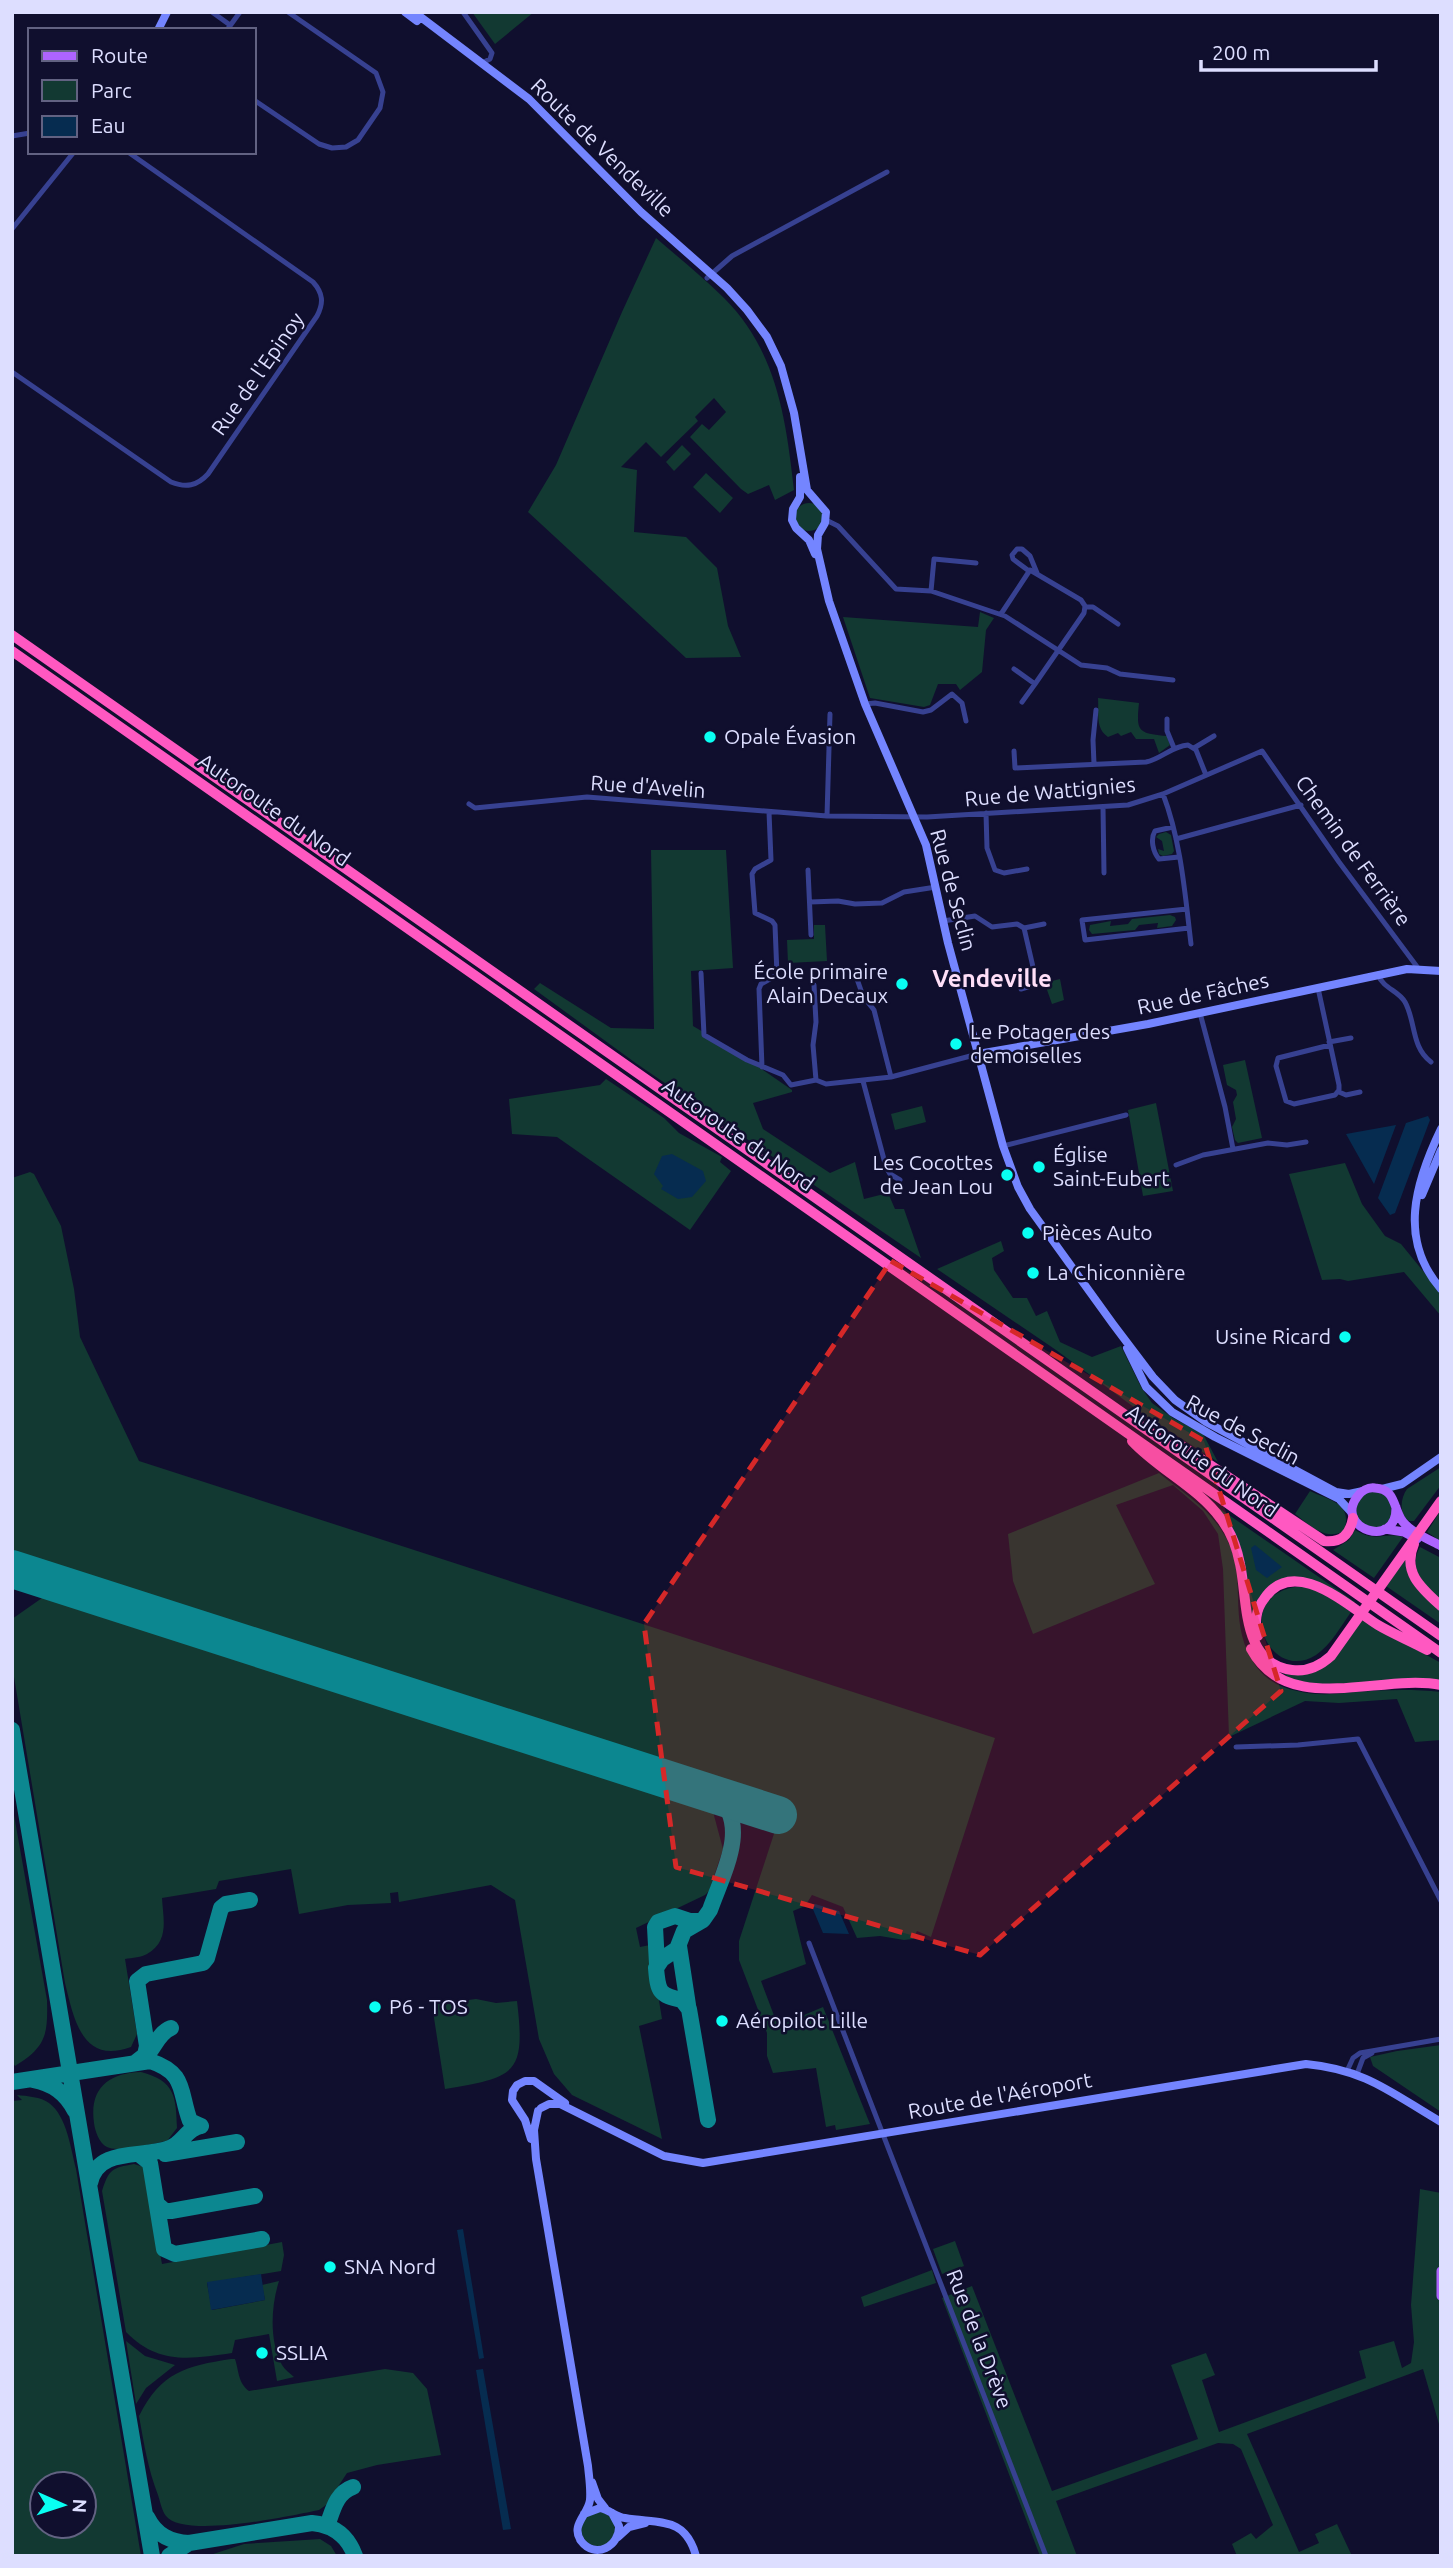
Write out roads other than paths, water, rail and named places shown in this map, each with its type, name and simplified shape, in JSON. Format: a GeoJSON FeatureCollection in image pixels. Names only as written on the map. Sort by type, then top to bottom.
{"type":"FeatureCollection","features":[{"type":"Feature","properties":{"kind":"highway","name":"Autoroute du Nord"},"geometry":{"type":"LineString","coordinates":[[12,635],[1441,1636]]}},
{"type":"Feature","properties":{"kind":"highway","name":"Autoroute du Nord"},"geometry":{"type":"LineString","coordinates":[[12,651],[1441,1653]]}},
{"type":"Feature","properties":{"kind":"highway"},"geometry":{"type":"LineString","coordinates":[[1116,1424],[1141,1450],[1205,1502],[1221,1519],[1236,1548],[1250,1631],[1256,1645],[1269,1661],[1287,1669],[1310,1669],[1334,1653],[1388,1569],[1420,1527],[1441,1491]]}},
{"type":"Feature","properties":{"kind":"highway"},"geometry":{"type":"LineString","coordinates":[[1157,1435],[1164,1434],[1324,1541],[1344,1538],[1350,1531],[1353,1515]]}},
{"type":"Feature","properties":{"kind":"highway"},"geometry":{"type":"LineString","coordinates":[[1420,1527],[1441,1501]]}},
{"type":"Feature","properties":{"kind":"highway"},"geometry":{"type":"LineString","coordinates":[[1408,1545],[1412,1575],[1424,1591],[1441,1606]]}},
{"type":"Feature","properties":{"kind":"highway"},"geometry":{"type":"LineString","coordinates":[[1354,1619],[1324,1655],[1302,1664],[1288,1663],[1271,1655],[1261,1643],[1256,1631],[1259,1608],[1268,1593],[1282,1584],[1303,1582],[1326,1590],[1380,1626],[1441,1659]]}},
{"type":"Feature","properties":{"kind":"highway"},"geometry":{"type":"LineString","coordinates":[[1244,1599],[1245,1622],[1251,1648],[1263,1668],[1281,1681],[1313,1688],[1415,1683],[1441,1685]]}},
{"type":"Feature","properties":{"kind":"main road"},"geometry":{"type":"LineString","coordinates":[[159,28],[167,12]]}},
{"type":"Feature","properties":{"kind":"main road","name":"Route de Vendeville"},"geometry":{"type":"LineString","coordinates":[[405,12],[521,99],[645,222],[727,288],[756,320],[777,356],[785,377],[806,486],[815,500]]}},
{"type":"Feature","properties":{"kind":"main road","name":"Route de Vendeville"},"geometry":{"type":"LineString","coordinates":[[414,12],[529,99],[709,276]]}},
{"type":"Feature","properties":{"kind":"main road"},"geometry":{"type":"LineString","coordinates":[[709,276],[752,323],[778,370],[787,402],[801,492],[792,512],[792,520],[802,532],[812,534],[821,529],[826,520],[824,507],[815,500],[804,500],[796,505]]}},
{"type":"Feature","properties":{"kind":"main road","name":"Rue de Seclin"},"geometry":{"type":"LineString","coordinates":[[821,529],[817,544],[821,570]]}},
{"type":"Feature","properties":{"kind":"main road","name":"Rue de Seclin"},"geometry":{"type":"LineString","coordinates":[[802,532],[810,542],[821,570],[836,623],[865,704],[926,845],[943,921],[1003,1146],[1018,1187],[1030,1209],[1161,1385],[1194,1415],[1336,1492],[1349,1494],[1363,1491]]}},
{"type":"Feature","properties":{"kind":"main road","name":"Rue de Fâches"},"geometry":{"type":"LineString","coordinates":[[978,1054],[1200,1013],[1378,975],[1418,968],[1437,970]]}},
{"type":"Feature","properties":{"kind":"main road"},"geometry":{"type":"LineString","coordinates":[[1441,1129],[1423,1174],[1414,1232],[1423,1266],[1441,1289]]}},
{"type":"Feature","properties":{"kind":"main road"},"geometry":{"type":"LineString","coordinates":[[1415,1214],[1441,1150]]}},
{"type":"Feature","properties":{"kind":"main road","name":"Rue de Seclin"},"geometry":{"type":"LineString","coordinates":[[1113,1324],[1146,1387],[1165,1406],[1214,1437],[1339,1499],[1353,1515]]}},
{"type":"Feature","properties":{"kind":"main road"},"geometry":{"type":"LineString","coordinates":[[1441,1457],[1402,1484],[1363,1491],[1354,1500],[1353,1515],[1359,1526],[1367,1531],[1385,1529],[1407,1533],[1441,1553]]}},
{"type":"Feature","properties":{"kind":"main road"},"geometry":{"type":"LineString","coordinates":[[1382,1489],[1392,1496],[1405,1524],[1441,1546]]}},
{"type":"Feature","properties":{"kind":"main road"},"geometry":{"type":"LineString","coordinates":[[1385,1529],[1395,1518],[1396,1507]]}},
{"type":"Feature","properties":{"kind":"main road","name":"Route de l'Aéroport"},"geometry":{"type":"LineString","coordinates":[[540,2109],[549,2104],[560,2105],[656,2152],[697,2163],[1291,2065],[1319,2065],[1348,2071],[1378,2083],[1441,2124]]}},
{"type":"Feature","properties":{"kind":"main road"},"geometry":{"type":"LineString","coordinates":[[536,2159],[525,2120],[512,2095],[519,2084],[532,2081],[542,2088],[545,2098],[534,2130],[536,2159],[588,2466],[590,2501],[579,2522],[578,2533],[587,2546],[606,2549],[626,2528],[639,2523],[663,2525],[683,2537],[694,2556]]}},
{"type":"Feature","properties":{"kind":"main road","name":"Route de l'Aéroport"},"geometry":{"type":"LineString","coordinates":[[542,2088],[584,2115]]}},
{"type":"Feature","properties":{"kind":"main road"},"geometry":{"type":"LineString","coordinates":[[518,2109],[528,2113],[540,2109]]}},
{"type":"Feature","properties":{"kind":"main road"},"geometry":{"type":"LineString","coordinates":[[1441,2270],[1441,2296]]}},
{"type":"Feature","properties":{"kind":"main road"},"geometry":{"type":"LineString","coordinates":[[588,2466],[598,2498],[619,2526],[618,2537]]}},
{"type":"Feature","properties":{"kind":"main road"},"geometry":{"type":"LineString","coordinates":[[584,2514],[595,2508],[610,2511],[621,2518],[656,2520],[673,2525],[688,2538],[694,2556]]}},
{"type":"Feature","properties":{"kind":"street"},"geometry":{"type":"LineString","coordinates":[[212,12],[229,27],[240,12]]}},
{"type":"Feature","properties":{"kind":"street"},"geometry":{"type":"LineString","coordinates":[[256,101],[319,144],[332,148],[346,147],[358,140],[380,108],[383,92],[376,73],[288,12]]}},
{"type":"Feature","properties":{"kind":"street"},"geometry":{"type":"LineString","coordinates":[[463,12],[492,54],[489,60],[482,63]]}},
{"type":"Feature","properties":{"kind":"street"},"geometry":{"type":"LineString","coordinates":[[12,229],[72,154]]}},
{"type":"Feature","properties":{"kind":"street","name":"Rue de l'Epinoy"},"geometry":{"type":"LineString","coordinates":[[12,372],[171,482],[191,486],[208,474],[317,316],[322,300],[320,290],[313,282],[131,154]]}},
{"type":"Feature","properties":{"kind":"street"},"geometry":{"type":"LineString","coordinates":[[709,276],[722,263],[741,251],[887,172]]}},
{"type":"Feature","properties":{"kind":"street"},"geometry":{"type":"LineString","coordinates":[[826,520],[838,526],[894,588],[931,591],[1001,614],[1086,666],[1107,668],[1120,674],[1172,680]]}},
{"type":"Feature","properties":{"kind":"street"},"geometry":{"type":"LineString","coordinates":[[1037,573],[1030,556],[1018,549],[1014,552],[1012,558],[1028,571],[1037,573],[1081,600],[1085,607]]}},
{"type":"Feature","properties":{"kind":"street"},"geometry":{"type":"LineString","coordinates":[[931,591],[934,559],[976,563]]}},
{"type":"Feature","properties":{"kind":"street"},"geometry":{"type":"LineString","coordinates":[[1001,614],[1028,571]]}},
{"type":"Feature","properties":{"kind":"street"},"geometry":{"type":"LineString","coordinates":[[1085,607],[1093,607],[1118,624]]}},
{"type":"Feature","properties":{"kind":"street"},"geometry":{"type":"LineString","coordinates":[[1022,702],[1085,607]]}},
{"type":"Feature","properties":{"kind":"street"},"geometry":{"type":"LineString","coordinates":[[1014,669],[1035,684]]}},
{"type":"Feature","properties":{"kind":"street"},"geometry":{"type":"LineString","coordinates":[[865,704],[875,703],[923,712],[931,710],[952,694],[962,703],[966,722]]}},
{"type":"Feature","properties":{"kind":"street"},"geometry":{"type":"LineString","coordinates":[[1094,764],[1096,710]]}},
{"type":"Feature","properties":{"kind":"street"},"geometry":{"type":"LineString","coordinates":[[827,816],[830,714]]}},
{"type":"Feature","properties":{"kind":"street"},"geometry":{"type":"LineString","coordinates":[[1167,719],[1167,730],[1174,748]]}},
{"type":"Feature","properties":{"kind":"street"},"geometry":{"type":"LineString","coordinates":[[1195,748],[1214,736]]}},
{"type":"Feature","properties":{"kind":"street"},"geometry":{"type":"LineString","coordinates":[[1014,751],[1015,768],[1149,761],[1183,744],[1195,748],[1206,775]]}},
{"type":"Feature","properties":{"kind":"street","name":"Rue de Wattignies"},"geometry":{"type":"LineString","coordinates":[[914,817],[1131,804],[1163,794],[1262,751]]}},
{"type":"Feature","properties":{"kind":"street","name":"Chemin de Ferrière"},"geometry":{"type":"LineString","coordinates":[[1262,751],[1418,968]]}},
{"type":"Feature","properties":{"kind":"street"},"geometry":{"type":"LineString","coordinates":[[1163,794],[1179,857],[1191,944]]}},
{"type":"Feature","properties":{"kind":"street","name":"Rue d'Avelin"},"geometry":{"type":"LineString","coordinates":[[468,804],[475,808],[587,797],[827,816],[914,817]]}},
{"type":"Feature","properties":{"kind":"street"},"geometry":{"type":"LineString","coordinates":[[1175,839],[1301,805]]}},
{"type":"Feature","properties":{"kind":"street"},"geometry":{"type":"LineString","coordinates":[[1103,807],[1104,873]]}},
{"type":"Feature","properties":{"kind":"street"},"geometry":{"type":"LineString","coordinates":[[762,1067],[759,989],[761,984],[777,975],[776,937],[774,922],[754,912],[752,874],[755,869],[771,860],[769,812]]}},
{"type":"Feature","properties":{"kind":"street"},"geometry":{"type":"LineString","coordinates":[[986,813],[987,848],[993,868],[1001,874],[1027,869]]}},
{"type":"Feature","properties":{"kind":"street"},"geometry":{"type":"LineString","coordinates":[[1173,827],[1155,831],[1152,838],[1156,854],[1161,860],[1179,857]]}},
{"type":"Feature","properties":{"kind":"street"},"geometry":{"type":"LineString","coordinates":[[808,870],[811,934]]}},
{"type":"Feature","properties":{"kind":"street"},"geometry":{"type":"LineString","coordinates":[[810,902],[879,903],[905,892],[936,887]]}},
{"type":"Feature","properties":{"kind":"street"},"geometry":{"type":"LineString","coordinates":[[1186,909],[1082,920],[1085,940],[1189,928]]}},
{"type":"Feature","properties":{"kind":"street"},"geometry":{"type":"LineString","coordinates":[[943,921],[975,916],[992,927],[1017,924],[1024,929],[1036,980],[1031,986],[1021,989]]}},
{"type":"Feature","properties":{"kind":"street"},"geometry":{"type":"LineString","coordinates":[[1024,929],[1044,924]]}},
{"type":"Feature","properties":{"kind":"street"},"geometry":{"type":"LineString","coordinates":[[701,972],[704,1035],[747,1060],[783,1075],[791,1085],[816,1080],[824,1084],[891,1077],[978,1054]]}},
{"type":"Feature","properties":{"kind":"street"},"geometry":{"type":"LineString","coordinates":[[1378,975],[1384,985],[1405,1001],[1418,1047],[1431,1062]]}},
{"type":"Feature","properties":{"kind":"street"},"geometry":{"type":"LineString","coordinates":[[857,979],[863,996],[874,1010],[891,1077]]}},
{"type":"Feature","properties":{"kind":"street"},"geometry":{"type":"LineString","coordinates":[[814,985],[816,1021],[813,1045],[816,1080]]}},
{"type":"Feature","properties":{"kind":"street"},"geometry":{"type":"LineString","coordinates":[[1318,988],[1339,1092]]}},
{"type":"Feature","properties":{"kind":"street"},"geometry":{"type":"LineString","coordinates":[[1200,1013],[1225,1107],[1233,1149]]}},
{"type":"Feature","properties":{"kind":"street"},"geometry":{"type":"LineString","coordinates":[[1351,1038],[1283,1056],[1277,1059],[1276,1066],[1283,1097],[1288,1103],[1294,1104],[1339,1092],[1346,1095],[1360,1091]]}},
{"type":"Feature","properties":{"kind":"street"},"geometry":{"type":"LineString","coordinates":[[863,1081],[886,1167],[900,1180]]}},
{"type":"Feature","properties":{"kind":"street"},"geometry":{"type":"LineString","coordinates":[[1003,1146],[1126,1115]]}},
{"type":"Feature","properties":{"kind":"street"},"geometry":{"type":"LineString","coordinates":[[1176,1165],[1199,1156],[1271,1142],[1287,1145],[1306,1142]]}},
{"type":"Feature","properties":{"kind":"street"},"geometry":{"type":"LineString","coordinates":[[1236,1747],[1358,1739],[1441,1900]]}},
{"type":"Feature","properties":{"kind":"street","name":"Rue de la Drève"},"geometry":{"type":"LineString","coordinates":[[809,1943],[1046,2556]]}},
{"type":"Feature","properties":{"kind":"street"},"geometry":{"type":"LineString","coordinates":[[1348,2071],[1353,2059],[1360,2053],[1441,2039]]}},
{"type":"Feature","properties":{"kind":"street"},"geometry":{"type":"LineString","coordinates":[[1357,2074],[1363,2058],[1381,2050]]}},
{"type":"Feature","properties":{"kind":"water"},"geometry":{"type":"Polygon","coordinates":[[[1428,1116],[1430,1120],[1395,1213],[1390,1215],[1378,1198],[1406,1123],[1428,1116]]]}},
{"type":"Feature","properties":{"kind":"water"},"geometry":{"type":"Polygon","coordinates":[[[1396,1125],[1374,1184],[1346,1134],[1396,1125]]]}},
{"type":"Feature","properties":{"kind":"water"},"geometry":{"type":"Polygon","coordinates":[[[672,1154],[703,1171],[706,1181],[692,1197],[678,1199],[661,1189],[663,1186],[654,1174],[662,1156],[672,1154]]]}},
{"type":"Feature","properties":{"kind":"water"},"geometry":{"type":"Polygon","coordinates":[[[1255,1545],[1282,1567],[1267,1578],[1256,1570],[1251,1548],[1255,1545]]]}},
{"type":"Feature","properties":{"kind":"water"},"geometry":{"type":"Polygon","coordinates":[[[815,1904],[839,1911],[849,1934],[823,1933],[812,1907],[815,1904]]]}},
{"type":"Feature","properties":{"kind":"water"},"geometry":{"type":"Polygon","coordinates":[[[463,2229],[484,2358],[479,2359],[457,2230],[463,2229]]]}},
{"type":"Feature","properties":{"kind":"water"},"geometry":{"type":"Polygon","coordinates":[[[261,2274],[265,2300],[211,2310],[207,2282],[261,2274]]]}},
{"type":"Feature","properties":{"kind":"water"},"geometry":{"type":"Polygon","coordinates":[[[483,2369],[511,2529],[503,2530],[476,2370],[483,2369]]]}},
{"type":"Feature","properties":{"kind":"place","name":"Opale Évasion"},"geometry":{"type":"Point","coordinates":[710,737]}},
{"type":"Feature","properties":{"kind":"place","name":"École primaire Alain Decaux"},"geometry":{"type":"Point","coordinates":[902,984]}},
{"type":"Feature","properties":{"kind":"place","name":"Le Potager des demoiselles"},"geometry":{"type":"Point","coordinates":[956,1044]}},
{"type":"Feature","properties":{"kind":"place","name":"Église Saint-Eubert"},"geometry":{"type":"Point","coordinates":[1039,1167]}},
{"type":"Feature","properties":{"kind":"place","name":"Les Cocottes de Jean Lou"},"geometry":{"type":"Point","coordinates":[1007,1175]}},
{"type":"Feature","properties":{"kind":"place","name":"Pièces Auto"},"geometry":{"type":"Point","coordinates":[1028,1233]}},
{"type":"Feature","properties":{"kind":"place","name":"La Chiconnière"},"geometry":{"type":"Point","coordinates":[1033,1273]}},
{"type":"Feature","properties":{"kind":"place","name":"Usine Ricard"},"geometry":{"type":"Point","coordinates":[1345,1337]}},
{"type":"Feature","properties":{"kind":"place","name":"P6 - TOS"},"geometry":{"type":"Point","coordinates":[375,2007]}},
{"type":"Feature","properties":{"kind":"place","name":"Aéropilot Lille"},"geometry":{"type":"Point","coordinates":[722,2021]}},
{"type":"Feature","properties":{"kind":"place","name":"SNA Nord"},"geometry":{"type":"Point","coordinates":[330,2267]}},
{"type":"Feature","properties":{"kind":"place","name":"SSLIA"},"geometry":{"type":"Point","coordinates":[262,2353]}},
{"type":"Feature","properties":{"kind":"district","name":"Vendeville"},"geometry":{"type":"Point","coordinates":[992,979]}}]}
